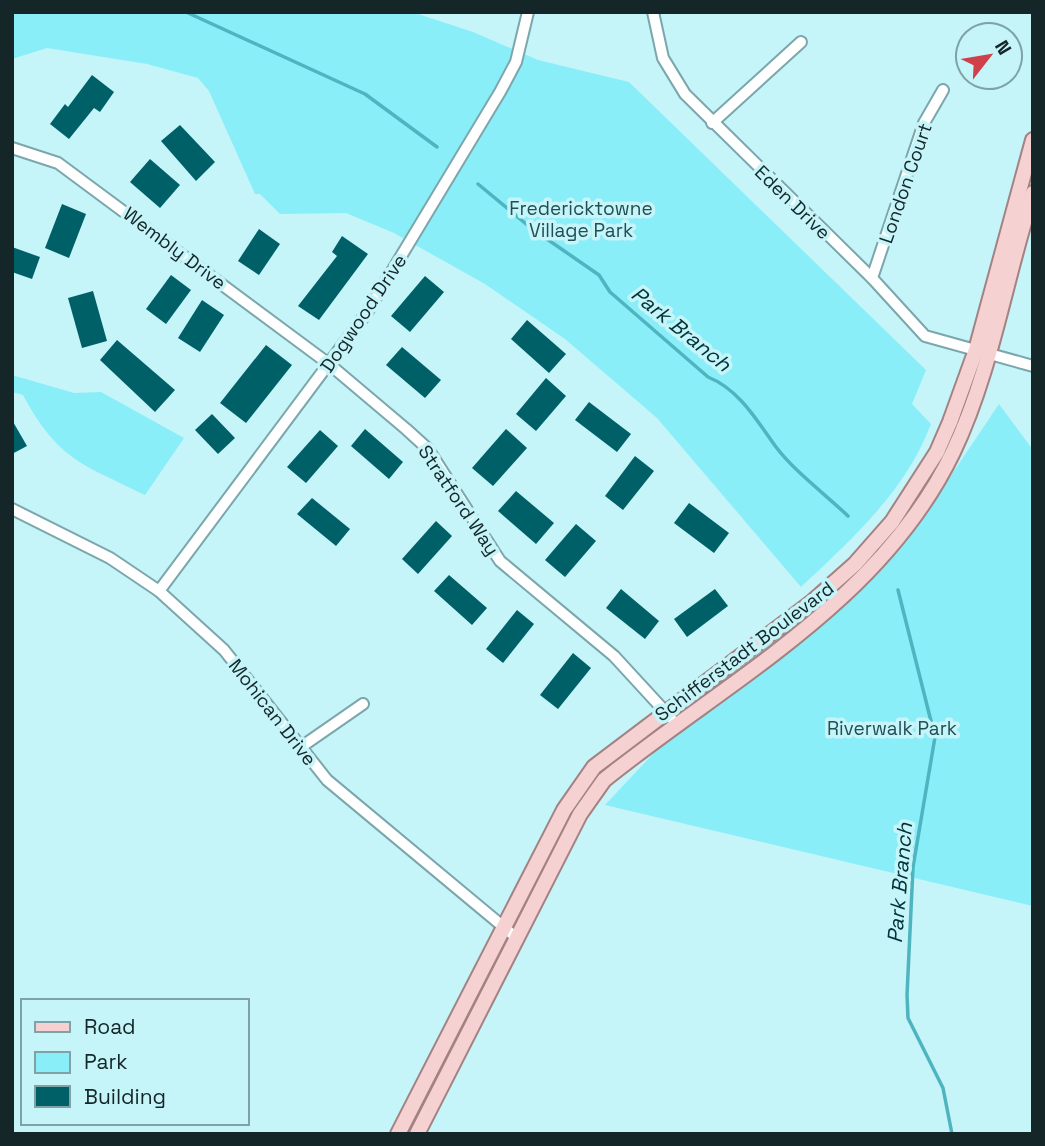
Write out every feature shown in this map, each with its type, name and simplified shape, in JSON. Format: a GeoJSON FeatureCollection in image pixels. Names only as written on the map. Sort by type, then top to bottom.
{"type":"FeatureCollection","features":[{"type":"Feature","properties":{"kind":"main road","name":"Schifferstadt Boulevard"},"geometry":{"type":"LineString","coordinates":[[398,1134],[558,821],[583,780],[594,767],[811,603],[855,564],[892,522],[937,452],[982,352],[1033,140]]}},
{"type":"Feature","properties":{"kind":"main road","name":"Schifferstadt Boulevard"},"geometry":{"type":"LineString","coordinates":[[417,1134],[580,814],[604,780],[830,610],[887,553],[932,491],[954,450],[1033,193]]}},
{"type":"Feature","properties":{"kind":"street","name":"Dogwood Drive"},"geometry":{"type":"LineString","coordinates":[[159,591],[368,311],[500,92],[516,62],[528,12]]}},
{"type":"Feature","properties":{"kind":"street","name":"Eden Drive"},"geometry":{"type":"LineString","coordinates":[[653,12],[663,58],[684,94],[872,278],[925,336],[1033,366]]}},
{"type":"Feature","properties":{"kind":"street"},"geometry":{"type":"LineString","coordinates":[[712,123],[801,42]]}},
{"type":"Feature","properties":{"kind":"street","name":"London Court"},"geometry":{"type":"LineString","coordinates":[[872,278],[924,123],[943,90]]}},
{"type":"Feature","properties":{"kind":"street","name":"Wembly Drive"},"geometry":{"type":"LineString","coordinates":[[12,148],[58,163],[329,364]]}},
{"type":"Feature","properties":{"kind":"street","name":"Stratford Way"},"geometry":{"type":"LineString","coordinates":[[329,364],[428,449],[500,561],[614,656],[678,725]]}},
{"type":"Feature","properties":{"kind":"street","name":"Mohican Drive"},"geometry":{"type":"LineString","coordinates":[[12,509],[110,558],[159,591],[224,650],[327,780],[518,939]]}},
{"type":"Feature","properties":{"kind":"street"},"geometry":{"type":"LineString","coordinates":[[301,747],[362,704]]}},
{"type":"Feature","properties":{"kind":"green space","name":"Fredericktowne Village Park"},"geometry":{"type":"Polygon","coordinates":[[[12,12],[412,12],[473,32],[538,60],[629,82],[926,370],[912,404],[931,424],[920,449],[876,513],[801,587],[657,418],[565,339],[485,284],[394,233],[346,213],[280,214],[260,194],[255,194],[209,91],[198,78],[147,64],[47,48],[12,59],[12,12]]]}},
{"type":"Feature","properties":{"kind":"green space"},"geometry":{"type":"Polygon","coordinates":[[[12,375],[74,393],[101,392],[184,438],[145,495],[88,467],[60,447],[48,434],[23,395],[12,392],[12,375]]]}},
{"type":"Feature","properties":{"kind":"green space","name":"Riverwalk Park"},"geometry":{"type":"Polygon","coordinates":[[[999,404],[1033,450],[1033,906],[605,805],[708,695],[827,597],[876,575],[907,541],[999,404]]]}},
{"type":"Feature","properties":{"kind":"building"},"geometry":{"type":"Polygon","coordinates":[[[92,75],[114,92],[100,112],[94,108],[69,139],[50,124],[65,104],[68,107],[92,75]]]}},
{"type":"Feature","properties":{"kind":"building"},"geometry":{"type":"Polygon","coordinates":[[[180,125],[215,162],[196,181],[161,141],[180,125]]]}},
{"type":"Feature","properties":{"kind":"building"},"geometry":{"type":"Polygon","coordinates":[[[150,159],[180,185],[160,208],[130,182],[150,159]]]}},
{"type":"Feature","properties":{"kind":"building"},"geometry":{"type":"Polygon","coordinates":[[[62,204],[86,214],[69,258],[45,248],[62,204]]]}},
{"type":"Feature","properties":{"kind":"building"},"geometry":{"type":"Polygon","coordinates":[[[259,229],[280,244],[259,275],[238,261],[259,229]]]}},
{"type":"Feature","properties":{"kind":"building"},"geometry":{"type":"Polygon","coordinates":[[[342,236],[368,254],[319,320],[298,306],[337,256],[332,252],[342,236]]]}},
{"type":"Feature","properties":{"kind":"building"},"geometry":{"type":"Polygon","coordinates":[[[12,247],[40,257],[32,279],[12,272],[12,247]]]}},
{"type":"Feature","properties":{"kind":"building"},"geometry":{"type":"Polygon","coordinates":[[[171,275],[191,290],[166,324],[146,309],[171,275]]]}},
{"type":"Feature","properties":{"kind":"building"},"geometry":{"type":"Polygon","coordinates":[[[425,276],[444,292],[410,332],[391,316],[425,276]]]}},
{"type":"Feature","properties":{"kind":"building"},"geometry":{"type":"Polygon","coordinates":[[[93,291],[107,341],[82,348],[68,298],[93,291]]]}},
{"type":"Feature","properties":{"kind":"building"},"geometry":{"type":"Polygon","coordinates":[[[202,300],[224,315],[200,352],[178,338],[202,300]]]}},
{"type":"Feature","properties":{"kind":"building"},"geometry":{"type":"Polygon","coordinates":[[[527,320],[566,354],[549,373],[511,339],[527,320]]]}},
{"type":"Feature","properties":{"kind":"building"},"geometry":{"type":"Polygon","coordinates":[[[117,340],[175,390],[155,412],[100,360],[117,340]]]}},
{"type":"Feature","properties":{"kind":"building"},"geometry":{"type":"Polygon","coordinates":[[[266,345],[292,365],[246,423],[220,403],[266,345]]]}},
{"type":"Feature","properties":{"kind":"building"},"geometry":{"type":"Polygon","coordinates":[[[402,347],[441,380],[425,398],[386,365],[402,347]]]}},
{"type":"Feature","properties":{"kind":"building"},"geometry":{"type":"Polygon","coordinates":[[[546,378],[566,396],[536,431],[516,414],[546,378]]]}},
{"type":"Feature","properties":{"kind":"building"},"geometry":{"type":"Polygon","coordinates":[[[589,402],[631,434],[617,452],[575,420],[589,402]]]}},
{"type":"Feature","properties":{"kind":"building"},"geometry":{"type":"Polygon","coordinates":[[[212,414],[235,438],[218,454],[195,430],[212,414]]]}},
{"type":"Feature","properties":{"kind":"building"},"geometry":{"type":"Polygon","coordinates":[[[12,420],[27,446],[12,454],[12,420]]]}},
{"type":"Feature","properties":{"kind":"building"},"geometry":{"type":"Polygon","coordinates":[[[365,429],[403,462],[389,479],[351,446],[365,429]]]}},
{"type":"Feature","properties":{"kind":"building"},"geometry":{"type":"Polygon","coordinates":[[[506,429],[527,448],[493,486],[472,468],[506,429]]]}},
{"type":"Feature","properties":{"kind":"building"},"geometry":{"type":"Polygon","coordinates":[[[320,430],[338,446],[306,483],[287,467],[320,430]]]}},
{"type":"Feature","properties":{"kind":"building"},"geometry":{"type":"Polygon","coordinates":[[[635,456],[654,471],[623,510],[605,496],[635,456]]]}},
{"type":"Feature","properties":{"kind":"building"},"geometry":{"type":"Polygon","coordinates":[[[516,491],[554,523],[536,544],[498,511],[516,491]]]}},
{"type":"Feature","properties":{"kind":"building"},"geometry":{"type":"Polygon","coordinates":[[[312,498],[350,529],[336,546],[297,514],[312,498]]]}},
{"type":"Feature","properties":{"kind":"building"},"geometry":{"type":"Polygon","coordinates":[[[689,503],[729,533],[714,553],[674,523],[689,503]]]}},
{"type":"Feature","properties":{"kind":"building"},"geometry":{"type":"Polygon","coordinates":[[[436,521],[452,536],[418,574],[402,559],[436,521]]]}},
{"type":"Feature","properties":{"kind":"building"},"geometry":{"type":"Polygon","coordinates":[[[576,524],[596,541],[565,577],[545,560],[576,524]]]}},
{"type":"Feature","properties":{"kind":"building"},"geometry":{"type":"Polygon","coordinates":[[[449,575],[487,608],[472,625],[434,591],[449,575]]]}},
{"type":"Feature","properties":{"kind":"building"},"geometry":{"type":"Polygon","coordinates":[[[621,589],[659,621],[645,639],[606,608],[621,589]]]}},
{"type":"Feature","properties":{"kind":"building"},"geometry":{"type":"Polygon","coordinates":[[[715,589],[728,606],[687,637],[674,619],[715,589]]]}},
{"type":"Feature","properties":{"kind":"building"},"geometry":{"type":"Polygon","coordinates":[[[517,610],[534,624],[503,663],[486,649],[517,610]]]}},
{"type":"Feature","properties":{"kind":"building"},"geometry":{"type":"Polygon","coordinates":[[[573,653],[591,668],[558,709],[540,695],[573,653]]]}},
{"type":"Feature","properties":{"kind":"waterway","name":"Park Branch"},"geometry":{"type":"LineString","coordinates":[[186,12],[365,94],[437,147]]}},
{"type":"Feature","properties":{"kind":"waterway","name":"Park Branch"},"geometry":{"type":"LineString","coordinates":[[478,184],[531,228],[599,275],[610,292],[708,377],[739,398],[792,465],[848,516]]}},
{"type":"Feature","properties":{"kind":"waterway","name":"Park Branch"},"geometry":{"type":"LineString","coordinates":[[898,590],[935,737],[913,867],[908,1018],[943,1088],[952,1134]]}}]}
